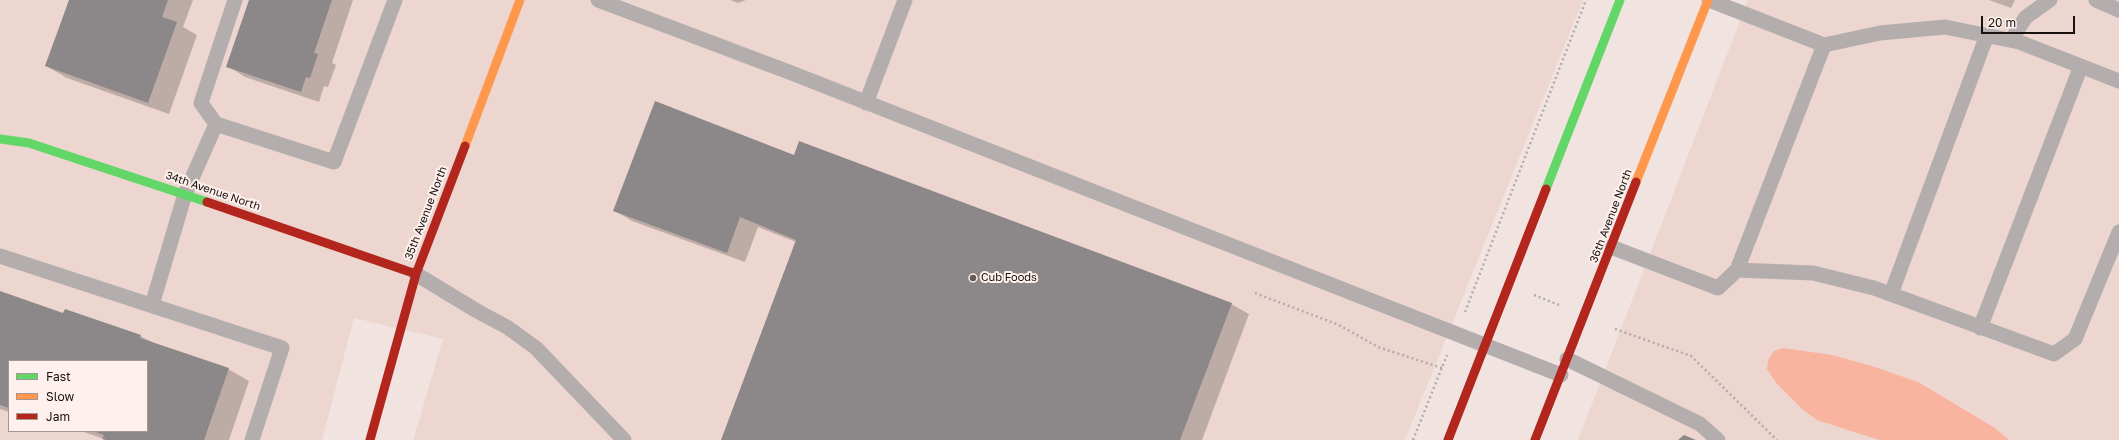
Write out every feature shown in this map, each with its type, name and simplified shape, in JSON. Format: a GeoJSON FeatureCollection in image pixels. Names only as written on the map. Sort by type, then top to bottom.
{"type":"FeatureCollection","features":[{"type":"Feature","properties":{"kind":"street","name":"35th Avenue North"},"geometry":{"type":"LineString","coordinates":[[370,440],[416,274],[520,0]]}},
{"type":"Feature","properties":{"kind":"street"},"geometry":{"type":"LineString","coordinates":[[1448,440],[1620,0]]}},
{"type":"Feature","properties":{"kind":"street","name":"36th Avenue North"},"geometry":{"type":"LineString","coordinates":[[1535,440],[1709,0]]}},
{"type":"Feature","properties":{"kind":"street","name":"34th Avenue North"},"geometry":{"type":"LineString","coordinates":[[0,139],[29,142],[416,274]]}},
{"type":"Feature","properties":{"kind":"lane"},"geometry":{"type":"LineString","coordinates":[[235,0],[201,103],[216,124],[334,162],[395,0]]}},
{"type":"Feature","properties":{"kind":"lane"},"geometry":{"type":"LineString","coordinates":[[598,0],[866,103],[1561,375]]}},
{"type":"Feature","properties":{"kind":"lane"},"geometry":{"type":"LineString","coordinates":[[866,103],[905,0]]}},
{"type":"Feature","properties":{"kind":"lane"},"geometry":{"type":"LineString","coordinates":[[1709,0],[1824,45],[1880,33],[1945,27],[2011,40],[2119,81]]}},
{"type":"Feature","properties":{"kind":"lane"},"geometry":{"type":"LineString","coordinates":[[2011,40],[2026,17],[2050,0]]}},
{"type":"Feature","properties":{"kind":"lane"},"geometry":{"type":"LineString","coordinates":[[2096,0],[2119,10]]}},
{"type":"Feature","properties":{"kind":"lane"},"geometry":{"type":"LineString","coordinates":[[1891,294],[1987,35]]}},
{"type":"Feature","properties":{"kind":"lane"},"geometry":{"type":"LineString","coordinates":[[1611,247],[1718,288],[1737,270],[1824,45]]}},
{"type":"Feature","properties":{"kind":"lane"},"geometry":{"type":"LineString","coordinates":[[1980,328],[2081,66]]}},
{"type":"Feature","properties":{"kind":"lane"},"geometry":{"type":"LineString","coordinates":[[152,305],[185,194],[216,124]]}},
{"type":"Feature","properties":{"kind":"lane"},"geometry":{"type":"LineString","coordinates":[[1737,270],[1813,273],[1891,294],[2054,354],[2075,339],[2119,232]]}},
{"type":"Feature","properties":{"kind":"lane"},"geometry":{"type":"LineString","coordinates":[[0,256],[282,348],[252,440]]}},
{"type":"Feature","properties":{"kind":"lane"},"geometry":{"type":"LineString","coordinates":[[416,274],[476,311],[507,327],[536,348],[624,440]]}},
{"type":"Feature","properties":{"kind":"lane"},"geometry":{"type":"LineString","coordinates":[[1567,359],[1700,424],[1718,440]]}},
{"type":"Feature","properties":{"kind":"path"},"geometry":{"type":"LineString","coordinates":[[1413,440],[1456,334],[1586,0]]}},
{"type":"Feature","properties":{"kind":"path"},"geometry":{"type":"LineString","coordinates":[[1527,292],[1560,305]]}},
{"type":"Feature","properties":{"kind":"path"},"geometry":{"type":"LineString","coordinates":[[1255,293],[1339,325],[1378,347],[1442,368]]}},
{"type":"Feature","properties":{"kind":"path"},"geometry":{"type":"LineString","coordinates":[[1615,329],[1691,356],[1777,440]]}},
{"type":"Feature","properties":{"kind":"shaded area"},"geometry":{"type":"Polygon","coordinates":[[[0,0],[1583,0],[1405,440],[413,440],[443,339],[354,318],[322,440],[0,440],[0,0]]]}},
{"type":"Feature","properties":{"kind":"shaded area"},"geometry":{"type":"Polygon","coordinates":[[[1748,0],[2119,0],[2119,440],[1578,440],[1748,0]]]}},
{"type":"Feature","properties":{"kind":"shaded area"},"geometry":{"type":"Polygon","coordinates":[[[1783,348],[1832,355],[1872,366],[1918,382],[1995,428],[2009,440],[1879,440],[1817,420],[1803,410],[1777,384],[1767,369],[1768,360],[1774,351],[1783,348]]]}},
{"type":"Feature","properties":{"kind":"building"},"geometry":{"type":"Polygon","coordinates":[[[69,0],[168,0],[162,17],[177,22],[148,103],[45,66],[69,0]]]}},
{"type":"Feature","properties":{"kind":"building"},"geometry":{"type":"Polygon","coordinates":[[[249,0],[332,0],[314,53],[318,54],[310,78],[306,77],[301,92],[226,67],[249,0]]]}},
{"type":"Feature","properties":{"kind":"building","name":"Cub Foods"},"geometry":{"type":"Polygon","coordinates":[[[655,101],[794,155],[799,141],[1232,303],[1180,440],[721,440],[796,240],[740,217],[727,253],[613,211],[655,101]]]}},
{"type":"Feature","properties":{"kind":"building"},"geometry":{"type":"Polygon","coordinates":[[[0,291],[63,313],[65,309],[141,335],[140,338],[229,368],[204,440],[106,440],[102,439],[104,435],[96,432],[148,432],[148,360],[8,360],[8,408],[0,405],[0,291]]]}},
{"type":"Feature","properties":{"kind":"building"},"geometry":{"type":"Polygon","coordinates":[[[1684,435],[1696,440],[1678,440],[1684,435]]]}},
{"type":"Feature","properties":{"kind":"traffic: fast"},"geometry":{"type":"LineString","coordinates":[[1546,189],[1620,0]]}},
{"type":"Feature","properties":{"kind":"traffic: fast"},"geometry":{"type":"LineString","coordinates":[[0,139],[29,143],[207,202]]}},
{"type":"Feature","properties":{"kind":"traffic: slow"},"geometry":{"type":"LineString","coordinates":[[465,146],[520,0]]}},
{"type":"Feature","properties":{"kind":"traffic: slow"},"geometry":{"type":"LineString","coordinates":[[1636,182],[1708,0]]}},
{"type":"Feature","properties":{"kind":"traffic: jam"},"geometry":{"type":"LineString","coordinates":[[370,440],[416,274],[465,146]]}},
{"type":"Feature","properties":{"kind":"traffic: jam"},"geometry":{"type":"LineString","coordinates":[[1535,440],[1636,182]]}},
{"type":"Feature","properties":{"kind":"traffic: jam"},"geometry":{"type":"LineString","coordinates":[[1448,440],[1546,189]]}},
{"type":"Feature","properties":{"kind":"traffic: jam"},"geometry":{"type":"LineString","coordinates":[[207,202],[416,274]]}},
{"type":"Feature","properties":{"kind":"place","name":"Cub Foods"},"geometry":{"type":"Point","coordinates":[973,278]}}]}
